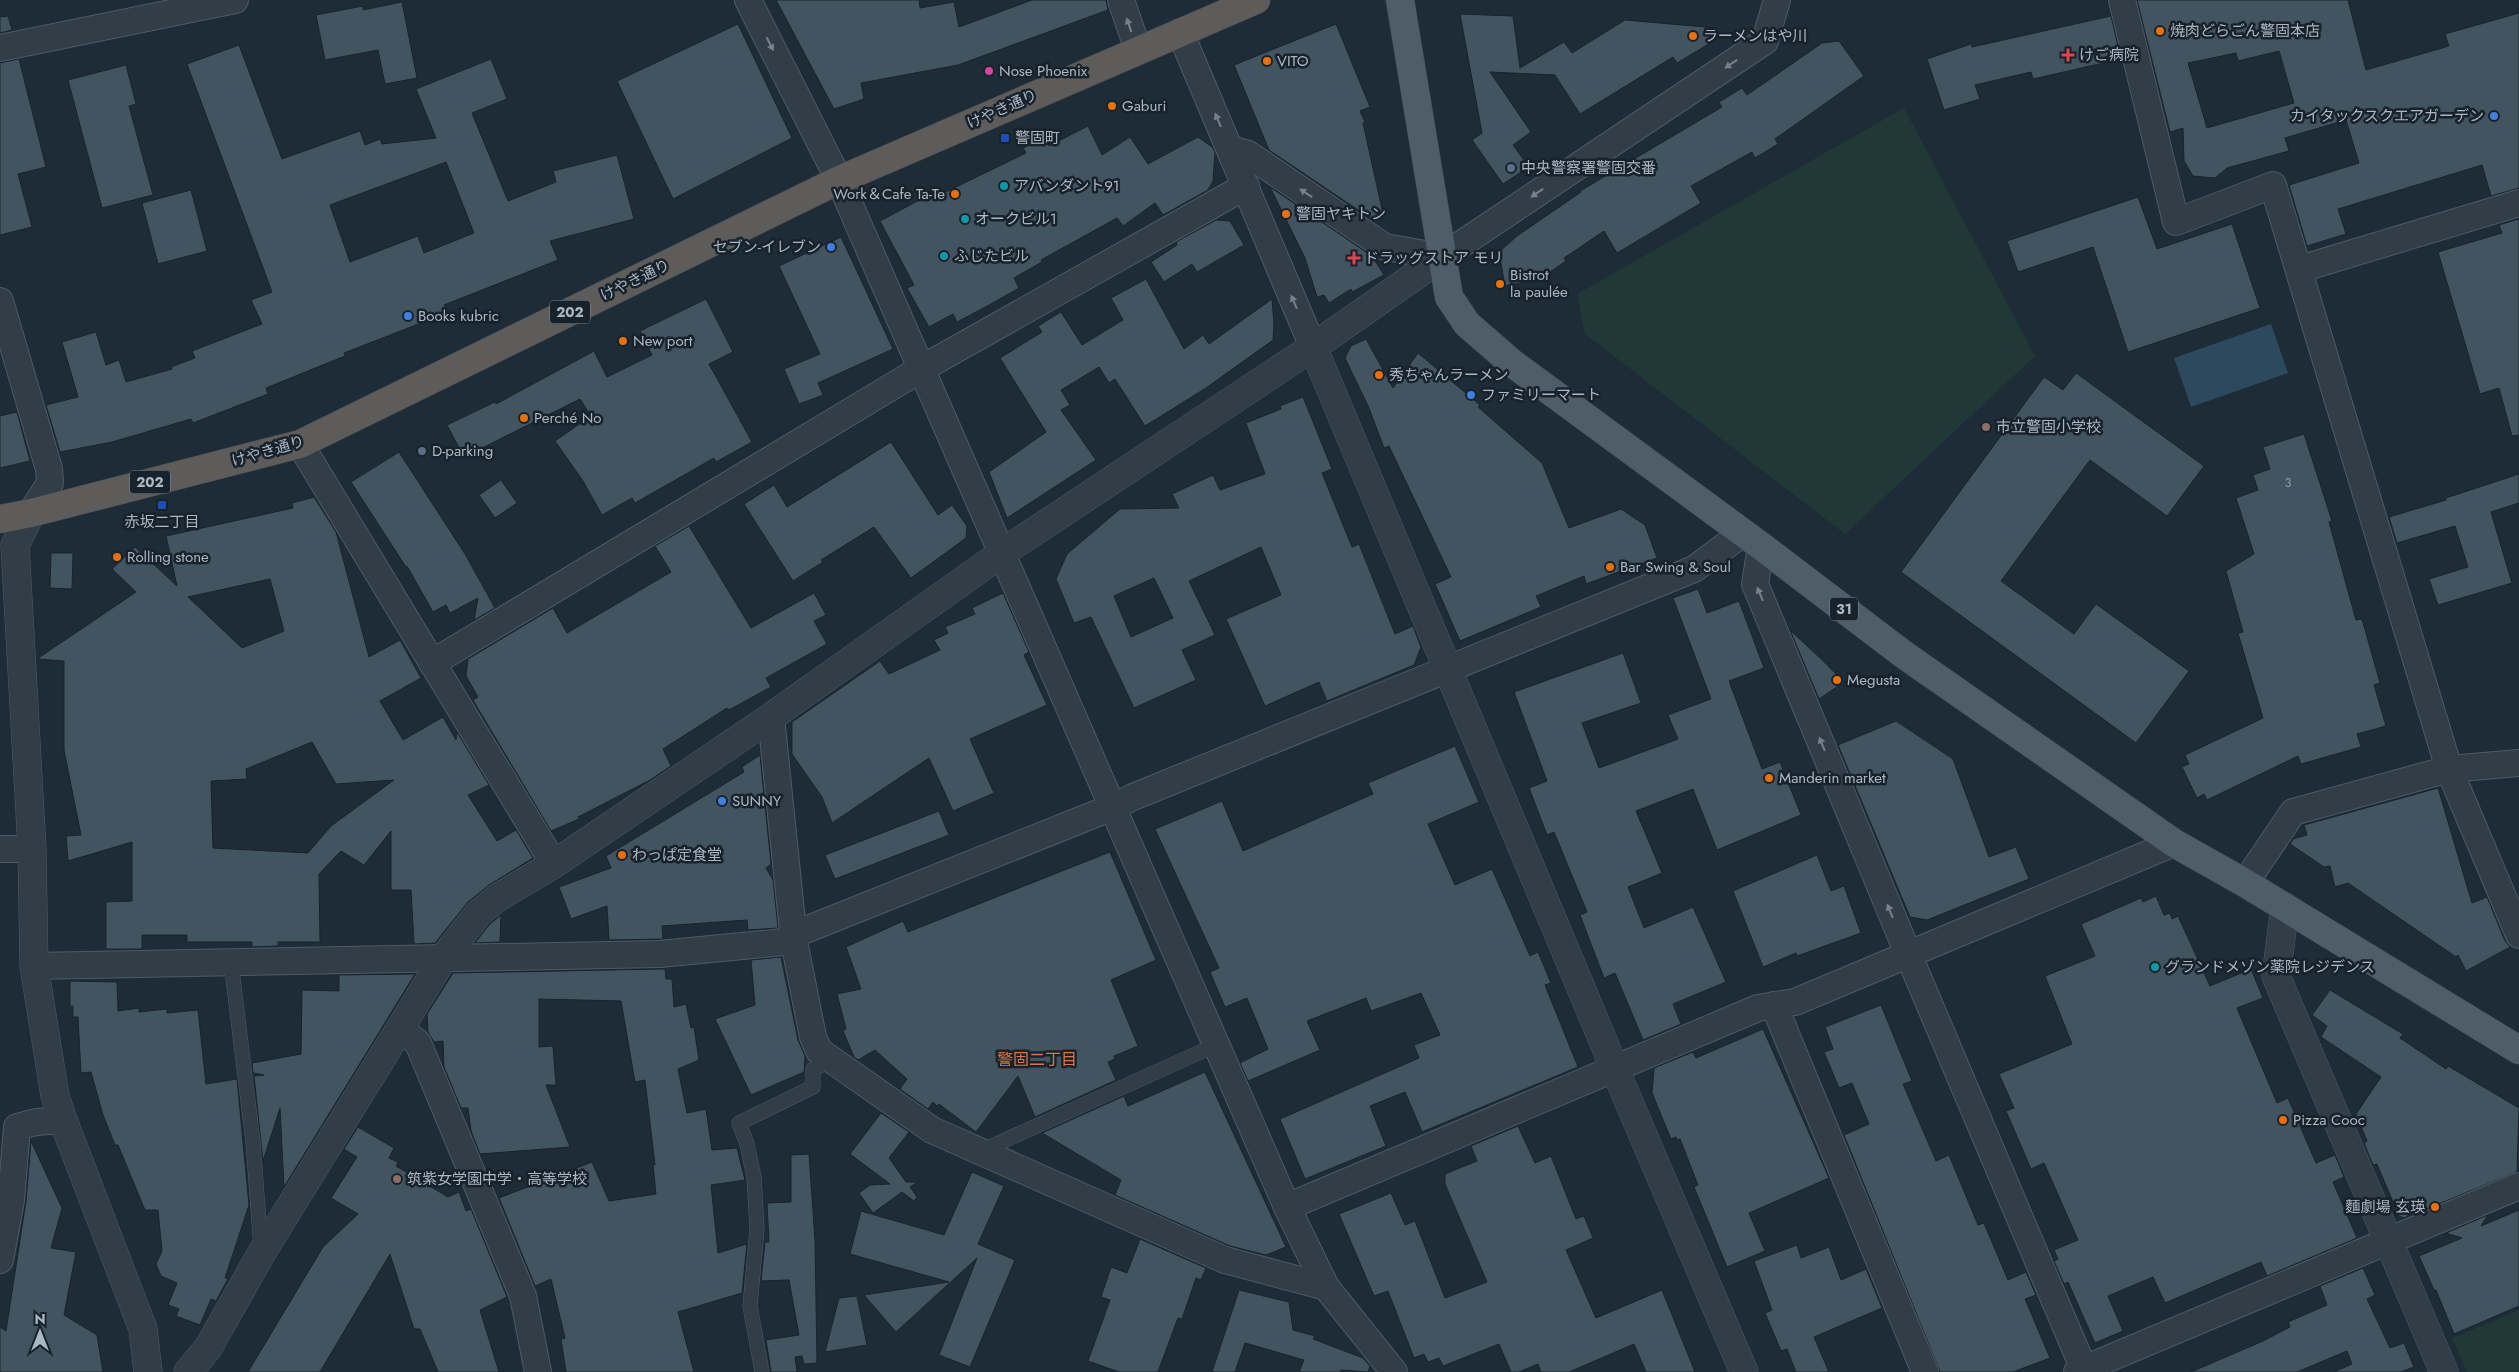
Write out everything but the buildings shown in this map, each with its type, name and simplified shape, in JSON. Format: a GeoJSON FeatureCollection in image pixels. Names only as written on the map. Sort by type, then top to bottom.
{"type":"FeatureCollection","features":[{"type":"Feature","properties":{"kind":"highway","name":"けやき通り"},"geometry":{"type":"LineString","coordinates":[[0,519],[31,513],[300,444],[839,180],[1256,0]]}},
{"type":"Feature","properties":{"kind":"main road","name":"31"},"geometry":{"type":"LineString","coordinates":[[1400,0],[1449,297],[1467,324],[1512,363],[1752,539],[1902,654],[2174,843],[2245,882],[2519,1050]]}},
{"type":"Feature","properties":{"kind":"street"},"geometry":{"type":"LineString","coordinates":[[0,48],[235,0]]}},
{"type":"Feature","properties":{"kind":"street"},"geometry":{"type":"LineString","coordinates":[[748,0],[839,180],[1287,1207],[1326,1287],[1394,1372]]}},
{"type":"Feature","properties":{"kind":"street"},"geometry":{"type":"LineString","coordinates":[[1121,0],[1138,50]]}},
{"type":"Feature","properties":{"kind":"street"},"geometry":{"type":"LineString","coordinates":[[188,1372],[208,1348],[261,1254],[444,957],[478,914],[497,898],[554,864],[771,718],[1002,553],[1313,348],[1442,257],[1765,41],[1777,0]]}},
{"type":"Feature","properties":{"kind":"street"},"geometry":{"type":"LineString","coordinates":[[2122,0],[2176,222],[2273,185],[2300,269],[2449,769],[2519,935]]}},
{"type":"Feature","properties":{"kind":"street"},"geometry":{"type":"LineString","coordinates":[[1180,32],[1231,149],[1447,669],[1744,1372]]}},
{"type":"Feature","properties":{"kind":"street"},"geometry":{"type":"LineString","coordinates":[[1231,149],[1248,154],[1385,247],[1442,257]]}},
{"type":"Feature","properties":{"kind":"street"},"geometry":{"type":"LineString","coordinates":[[432,663],[921,369],[1246,186]]}},
{"type":"Feature","properties":{"kind":"street"},"geometry":{"type":"LineString","coordinates":[[2300,269],[2519,203]]}},
{"type":"Feature","properties":{"kind":"street"},"geometry":{"type":"LineString","coordinates":[[0,301],[50,469],[50,483],[31,513],[15,545],[32,849],[34,966],[56,1096],[63,1120],[143,1329],[148,1372]]}},
{"type":"Feature","properties":{"kind":"street"},"geometry":{"type":"LineString","coordinates":[[300,444],[554,864]]}},
{"type":"Feature","properties":{"kind":"street"},"geometry":{"type":"LineString","coordinates":[[34,966],[660,954],[794,938],[1694,569],[1752,539],[1755,584],[2082,1371],[2519,1186]]}},
{"type":"Feature","properties":{"kind":"street"},"geometry":{"type":"LineString","coordinates":[[771,718],[794,938],[812,1037],[819,1051],[830,1061],[932,1130],[1225,1260],[1326,1287]]}},
{"type":"Feature","properties":{"kind":"street"},"geometry":{"type":"LineString","coordinates":[[2245,882],[2293,812],[2449,769],[2519,762]]}},
{"type":"Feature","properties":{"kind":"street"},"geometry":{"type":"LineString","coordinates":[[1287,1207],[1614,1067],[1758,1008],[1795,1002],[1909,956],[2174,843]]}},
{"type":"Feature","properties":{"kind":"street"},"geometry":{"type":"LineString","coordinates":[[0,849],[32,849]]}},
{"type":"Feature","properties":{"kind":"street"},"geometry":{"type":"LineString","coordinates":[[2285,908],[2276,976],[2444,1372]]}},
{"type":"Feature","properties":{"kind":"street"},"geometry":{"type":"LineString","coordinates":[[1774,1005],[1925,1372]]}},
{"type":"Feature","properties":{"kind":"street"},"geometry":{"type":"LineString","coordinates":[[401,1029],[418,1043],[523,1296],[538,1372]]}},
{"type":"Feature","properties":{"kind":"street"},"geometry":{"type":"LineString","coordinates":[[0,1260],[11,1200],[17,1127],[63,1120]]}},
{"type":"Feature","properties":{"kind":"lane"},"geometry":{"type":"LineString","coordinates":[[231,962],[254,1142],[261,1254]]}},
{"type":"Feature","properties":{"kind":"lane"},"geometry":{"type":"LineString","coordinates":[[980,1152],[1216,1045]]}},
{"type":"Feature","properties":{"kind":"lane"},"geometry":{"type":"LineString","coordinates":[[762,1372],[750,1306],[757,1229],[754,1177],[747,1144],[739,1123],[813,1087],[813,1069],[830,1061]]}},
{"type":"Feature","properties":{"kind":"green space"},"geometry":{"type":"Polygon","coordinates":[[[1904,108],[2035,356],[1845,534],[1585,334],[1577,294],[1904,108]]]}},
{"type":"Feature","properties":{"kind":"green space"},"geometry":{"type":"Polygon","coordinates":[[[2519,1310],[2519,1372],[2467,1372],[2452,1338],[2519,1310]]]}},
{"type":"Feature","properties":{"kind":"water"},"geometry":{"type":"Polygon","coordinates":[[[2271,324],[2288,373],[2191,407],[2174,358],[2271,324]]]}},
{"type":"Feature","properties":{"kind":"place","name":"焼肉どらごん警固本店"},"geometry":{"type":"Point","coordinates":[2160,31]}},
{"type":"Feature","properties":{"kind":"place","name":"ラーメンはや川"},"geometry":{"type":"Point","coordinates":[1693,36]}},
{"type":"Feature","properties":{"kind":"place","name":"けご病院"},"geometry":{"type":"Point","coordinates":[2068,55]}},
{"type":"Feature","properties":{"kind":"place","name":"VITO"},"geometry":{"type":"Point","coordinates":[1267,61]}},
{"type":"Feature","properties":{"kind":"place","name":"Nose Phoenix"},"geometry":{"type":"Point","coordinates":[989,71]}},
{"type":"Feature","properties":{"kind":"place","name":"Gaburi"},"geometry":{"type":"Point","coordinates":[1112,106]}},
{"type":"Feature","properties":{"kind":"place","name":"カイタックスクエアガーデン"},"geometry":{"type":"Point","coordinates":[2494,116]}},
{"type":"Feature","properties":{"kind":"place","name":"警固町"},"geometry":{"type":"Point","coordinates":[1005,138]}},
{"type":"Feature","properties":{"kind":"place","name":"中央警察署警固交番"},"geometry":{"type":"Point","coordinates":[1511,168]}},
{"type":"Feature","properties":{"kind":"place","name":"アバンダント91"},"geometry":{"type":"Point","coordinates":[1004,186]}},
{"type":"Feature","properties":{"kind":"place","name":"Work＆Cafe Ta-Te"},"geometry":{"type":"Point","coordinates":[955,194]}},
{"type":"Feature","properties":{"kind":"place","name":"警固ヤキトン"},"geometry":{"type":"Point","coordinates":[1286,214]}},
{"type":"Feature","properties":{"kind":"place","name":"オークビル1"},"geometry":{"type":"Point","coordinates":[965,219]}},
{"type":"Feature","properties":{"kind":"place","name":"セブン-イレブン"},"geometry":{"type":"Point","coordinates":[831,247]}},
{"type":"Feature","properties":{"kind":"place","name":"ふじたビル"},"geometry":{"type":"Point","coordinates":[944,256]}},
{"type":"Feature","properties":{"kind":"place","name":"ドラッグストア モリ"},"geometry":{"type":"Point","coordinates":[1354,258]}},
{"type":"Feature","properties":{"kind":"place","name":"Bistrot la paulée"},"geometry":{"type":"Point","coordinates":[1500,284]}},
{"type":"Feature","properties":{"kind":"place","name":"Books kubric"},"geometry":{"type":"Point","coordinates":[408,316]}},
{"type":"Feature","properties":{"kind":"place","name":"New port"},"geometry":{"type":"Point","coordinates":[623,341]}},
{"type":"Feature","properties":{"kind":"place","name":"秀ちゃんラーメン"},"geometry":{"type":"Point","coordinates":[1379,375]}},
{"type":"Feature","properties":{"kind":"place","name":"ファミリーマート"},"geometry":{"type":"Point","coordinates":[1471,395]}},
{"type":"Feature","properties":{"kind":"place","name":"Perché No"},"geometry":{"type":"Point","coordinates":[524,418]}},
{"type":"Feature","properties":{"kind":"place","name":"市立警固小学校"},"geometry":{"type":"Point","coordinates":[1986,427]}},
{"type":"Feature","properties":{"kind":"place","name":"D-parking"},"geometry":{"type":"Point","coordinates":[422,451]}},
{"type":"Feature","properties":{"kind":"place","name":"赤坂二丁目"},"geometry":{"type":"Point","coordinates":[162,505]}},
{"type":"Feature","properties":{"kind":"place","name":"Rolling stone"},"geometry":{"type":"Point","coordinates":[117,557]}},
{"type":"Feature","properties":{"kind":"place","name":"Bar Swing & Soul"},"geometry":{"type":"Point","coordinates":[1610,567]}},
{"type":"Feature","properties":{"kind":"place","name":"Megusta"},"geometry":{"type":"Point","coordinates":[1837,680]}},
{"type":"Feature","properties":{"kind":"place","name":"Manderin market"},"geometry":{"type":"Point","coordinates":[1769,778]}},
{"type":"Feature","properties":{"kind":"place","name":"SUNNY"},"geometry":{"type":"Point","coordinates":[722,801]}},
{"type":"Feature","properties":{"kind":"place","name":"わっぱ定食堂"},"geometry":{"type":"Point","coordinates":[622,855]}},
{"type":"Feature","properties":{"kind":"place","name":"グランドメゾン薬院レジデンス"},"geometry":{"type":"Point","coordinates":[2155,967]}},
{"type":"Feature","properties":{"kind":"place","name":"Pizza Cooc"},"geometry":{"type":"Point","coordinates":[2283,1120]}},
{"type":"Feature","properties":{"kind":"place","name":"筑紫女学園中学・高等学校"},"geometry":{"type":"Point","coordinates":[397,1179]}},
{"type":"Feature","properties":{"kind":"place","name":"麵劇場 玄瑛"},"geometry":{"type":"Point","coordinates":[2435,1207]}},
{"type":"Feature","properties":{"kind":"district","name":"警固二丁目"},"geometry":{"type":"Point","coordinates":[1037,1059]}}]}
